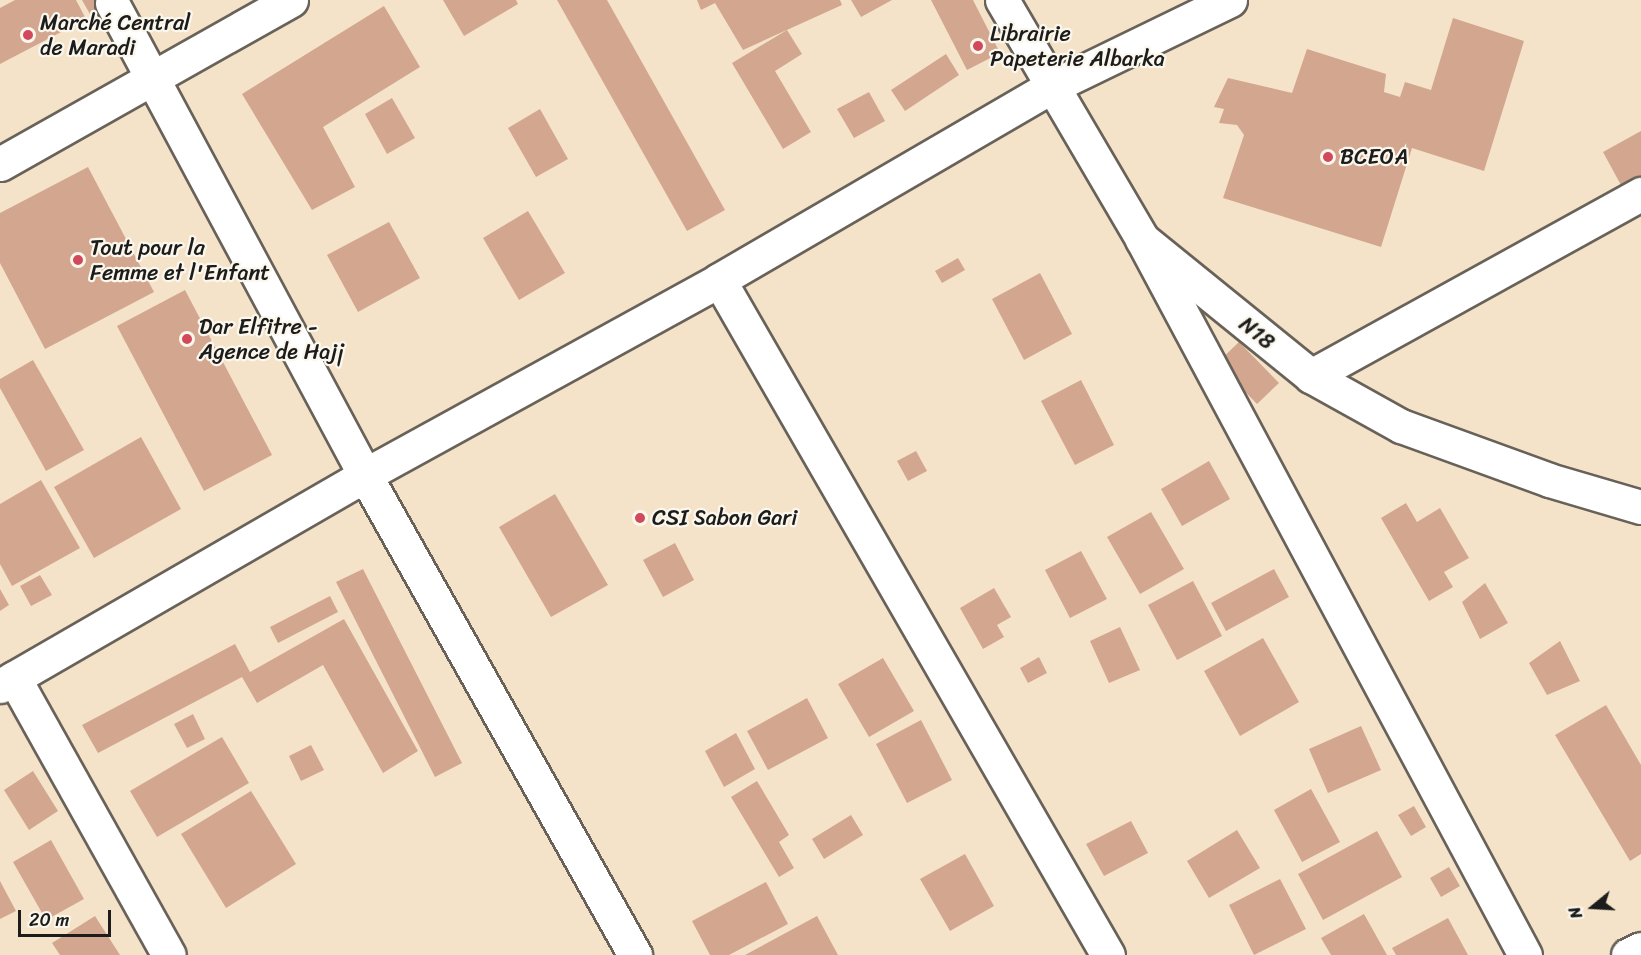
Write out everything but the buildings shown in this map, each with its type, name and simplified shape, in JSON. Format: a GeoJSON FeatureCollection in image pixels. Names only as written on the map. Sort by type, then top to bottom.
{"type":"FeatureCollection","features":[{"type":"Feature","properties":{"kind":"street"},"geometry":{"type":"LineString","coordinates":[[0,164],[291,0]]}},
{"type":"Feature","properties":{"kind":"street","name":"N18"},"geometry":{"type":"LineString","coordinates":[[1002,0],[1142,239],[1311,376],[1401,426],[1549,480],[1641,507]]}},
{"type":"Feature","properties":{"kind":"street"},"geometry":{"type":"LineString","coordinates":[[169,955],[7,682],[365,475],[719,280],[1051,87],[1230,0]]}},
{"type":"Feature","properties":{"kind":"street"},"geometry":{"type":"LineString","coordinates":[[111,3],[149,78],[365,475],[635,955]]}},
{"type":"Feature","properties":{"kind":"street"},"geometry":{"type":"LineString","coordinates":[[1311,376],[1641,194]]}},
{"type":"Feature","properties":{"kind":"street"},"geometry":{"type":"LineString","coordinates":[[1142,239],[1525,955]]}},
{"type":"Feature","properties":{"kind":"street"},"geometry":{"type":"LineString","coordinates":[[719,280],[1108,955]]}},
{"type":"Feature","properties":{"kind":"street"},"geometry":{"type":"LineString","coordinates":[[1628,955],[1641,949]]}},
{"type":"Feature","properties":{"kind":"place","name":"Marché Central de Maradi"},"geometry":{"type":"Point","coordinates":[28,35]}},
{"type":"Feature","properties":{"kind":"place","name":"Librairie Papeterie Albarka"},"geometry":{"type":"Point","coordinates":[978,46]}},
{"type":"Feature","properties":{"kind":"place","name":"BCEOA"},"geometry":{"type":"Point","coordinates":[1328,157]}},
{"type":"Feature","properties":{"kind":"place","name":"Tout pour la Femme et l'Enfant"},"geometry":{"type":"Point","coordinates":[78,260]}},
{"type":"Feature","properties":{"kind":"place","name":"Dar Elfitre - Agence de Hajj"},"geometry":{"type":"Point","coordinates":[187,339]}},
{"type":"Feature","properties":{"kind":"place","name":"CSI Sabon Gari"},"geometry":{"type":"Point","coordinates":[640,518]}}]}
